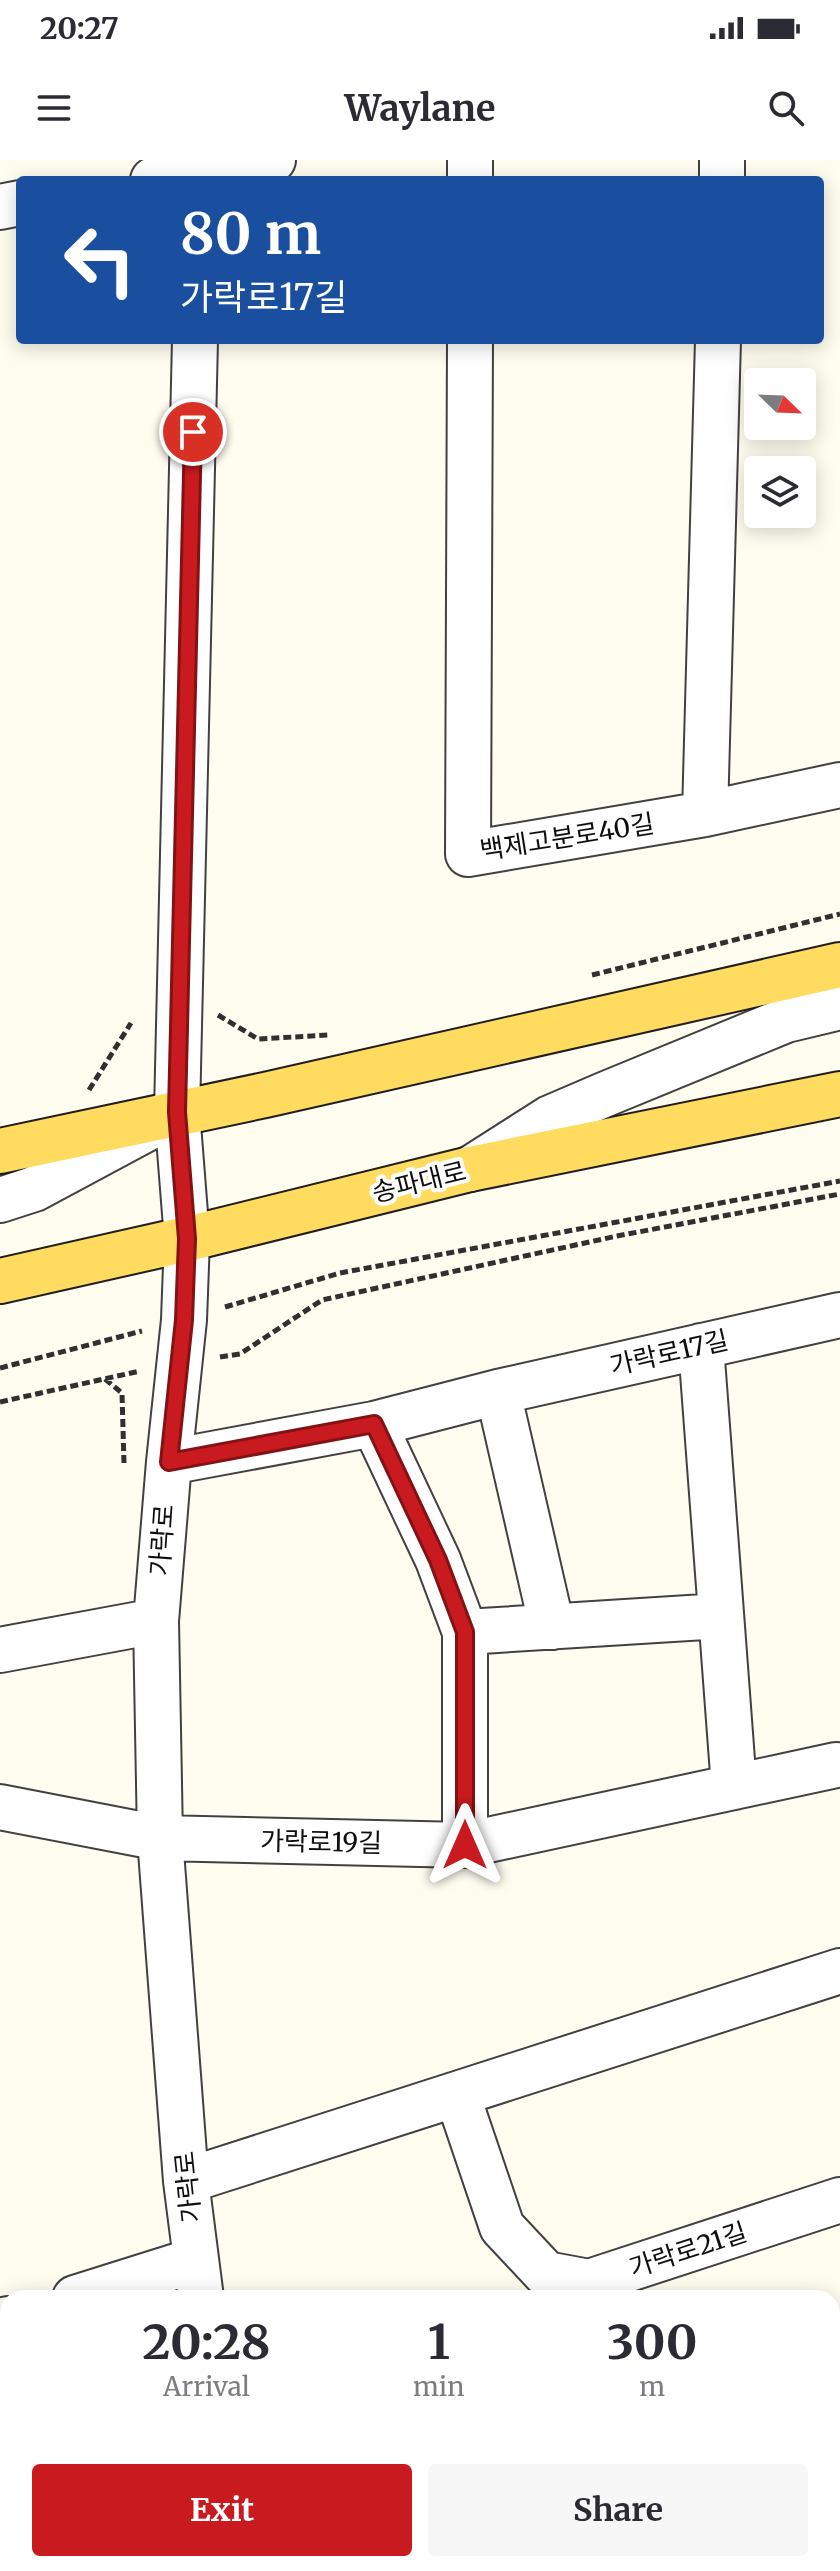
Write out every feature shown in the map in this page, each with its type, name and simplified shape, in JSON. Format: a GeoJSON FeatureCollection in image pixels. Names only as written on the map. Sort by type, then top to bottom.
{"type":"FeatureCollection","features":[{"type":"Feature","properties":{"kind":"main road"},"geometry":{"type":"LineString","coordinates":[[0,1151],[840,965]]}},
{"type":"Feature","properties":{"kind":"main road","name":"송파대로"},"geometry":{"type":"LineString","coordinates":[[0,1281],[187,1239],[470,1169],[840,1094]]}},
{"type":"Feature","properties":{"kind":"street"},"geometry":{"type":"LineString","coordinates":[[174,176],[273,160]]}},
{"type":"Feature","properties":{"kind":"street","name":"가락로"},"geometry":{"type":"LineString","coordinates":[[127,2290],[199,2279],[186,2181],[160,1838],[156,1621],[184,1320],[187,1239],[177,1112],[195,344]]}},
{"type":"Feature","properties":{"kind":"street","name":"백제고분로40길"},"geometry":{"type":"LineString","coordinates":[[470,344],[468,854],[705,814]]}},
{"type":"Feature","properties":{"kind":"street"},"geometry":{"type":"LineString","coordinates":[[718,344],[705,814],[840,785]]}},
{"type":"Feature","properties":{"kind":"street"},"geometry":{"type":"LineString","coordinates":[[470,1169],[550,1118],[786,1020],[840,1007]]}},
{"type":"Feature","properties":{"kind":"street"},"geometry":{"type":"LineString","coordinates":[[0,1200],[34,1189],[177,1112]]}},
{"type":"Feature","properties":{"kind":"street","name":"가락로17길"},"geometry":{"type":"LineString","coordinates":[[169,1462],[374,1424],[498,1392],[840,1315]]}},
{"type":"Feature","properties":{"kind":"street"},"geometry":{"type":"LineString","coordinates":[[701,1346],[734,1787]]}},
{"type":"Feature","properties":{"kind":"street"},"geometry":{"type":"LineString","coordinates":[[498,1392],[552,1627]]}},
{"type":"Feature","properties":{"kind":"street"},"geometry":{"type":"LineString","coordinates":[[374,1424],[438,1560],[465,1632],[465,1845]]}},
{"type":"Feature","properties":{"kind":"street"},"geometry":{"type":"LineString","coordinates":[[465,1632],[721,1616]]}},
{"type":"Feature","properties":{"kind":"street"},"geometry":{"type":"LineString","coordinates":[[0,1650],[156,1621]]}},
{"type":"Feature","properties":{"kind":"street","name":"가락로19길"},"geometry":{"type":"LineString","coordinates":[[0,1807],[160,1838],[465,1845],[839,1762]]}},
{"type":"Feature","properties":{"kind":"street"},"geometry":{"type":"LineString","coordinates":[[186,2181],[840,1971]]}},
{"type":"Feature","properties":{"kind":"street","name":"가락로21길"},"geometry":{"type":"LineString","coordinates":[[457,2094],[502,2227],[546,2274],[589,2282],[840,2200]]}},
{"type":"Feature","properties":{"kind":"path"},"geometry":{"type":"LineString","coordinates":[[586,977],[840,914]]}},
{"type":"Feature","properties":{"kind":"path"},"geometry":{"type":"LineString","coordinates":[[207,1008],[258,1039],[340,1034]]}},
{"type":"Feature","properties":{"kind":"path"},"geometry":{"type":"LineString","coordinates":[[84,1099],[131,1023]]}},
{"type":"Feature","properties":{"kind":"path"},"geometry":{"type":"LineString","coordinates":[[0,1368],[184,1320],[340,1273],[840,1181]]}},
{"type":"Feature","properties":{"kind":"path"},"geometry":{"type":"LineString","coordinates":[[0,1402],[180,1363],[240,1354],[322,1300],[617,1236],[840,1194]]}},
{"type":"Feature","properties":{"kind":"route"},"geometry":{"type":"LineString","coordinates":[[193,432],[177,1112],[187,1239],[184,1320],[169,1462],[374,1424],[438,1560],[465,1632],[465,1845]]}}]}
